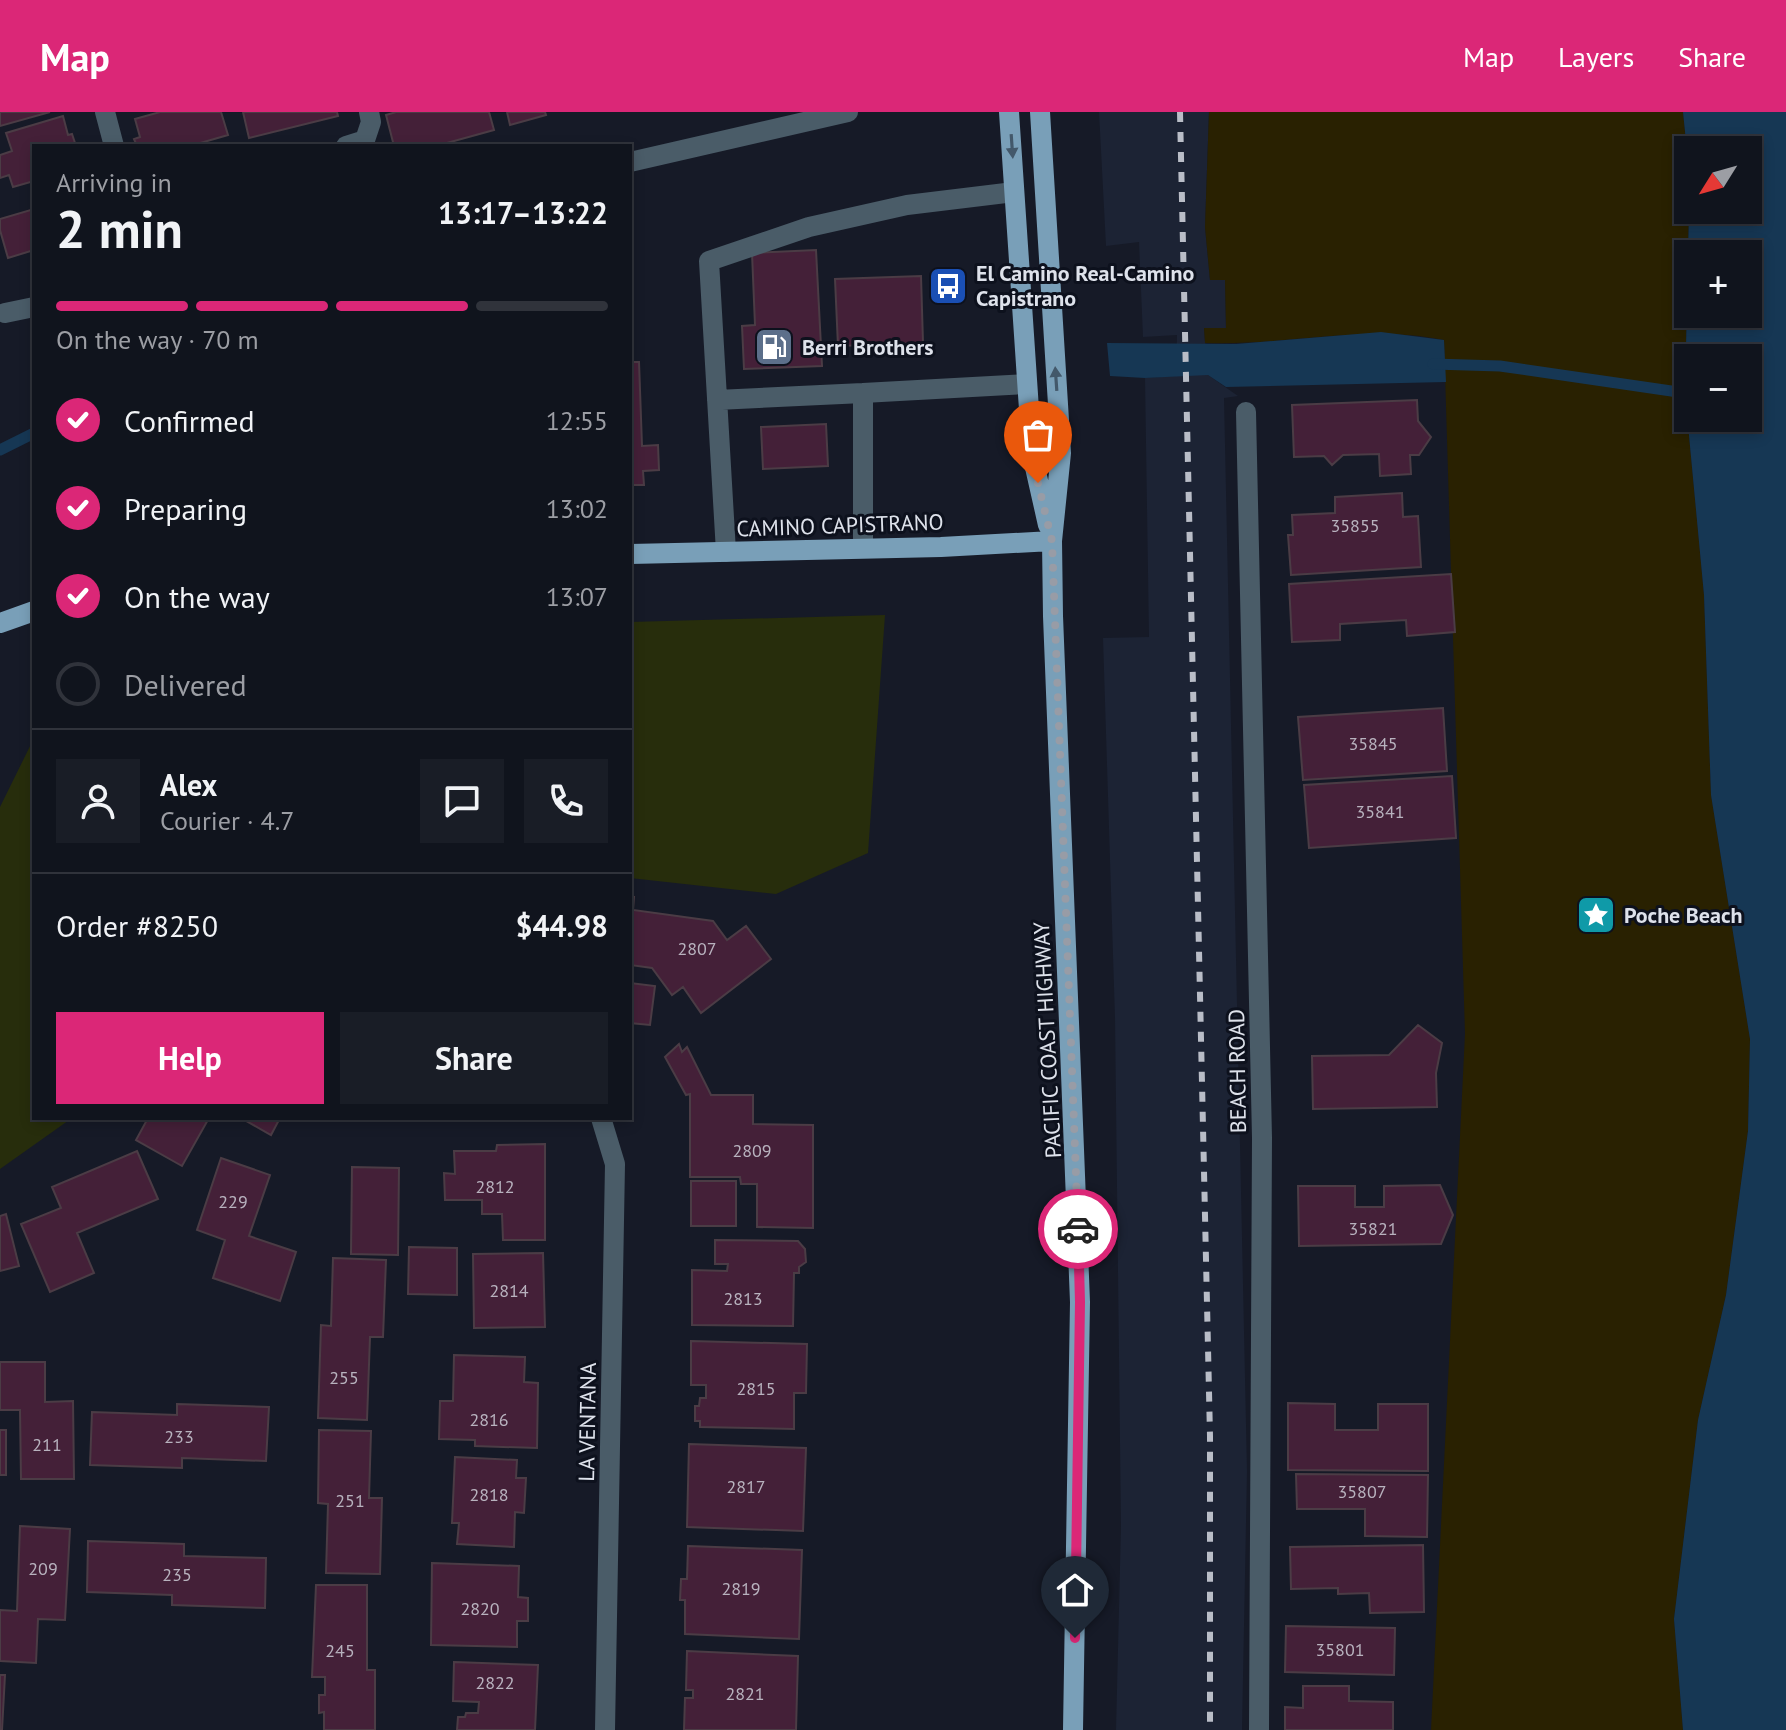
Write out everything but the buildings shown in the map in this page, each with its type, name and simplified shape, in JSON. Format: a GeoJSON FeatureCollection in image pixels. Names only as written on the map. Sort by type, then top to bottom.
{"type":"FeatureCollection","features":[{"type":"Feature","properties":{"kind":"main road"},"geometry":{"type":"LineString","coordinates":[[1009,112],[1032,454],[1052,541]]}},
{"type":"Feature","properties":{"kind":"main road"},"geometry":{"type":"LineString","coordinates":[[1040,112],[1061,453],[1052,541]]}},
{"type":"Feature","properties":{"kind":"main road","name":"CAMINO CAPISTRANO"},"geometry":{"type":"LineString","coordinates":[[632,554],[1052,541]]}},
{"type":"Feature","properties":{"kind":"main road","name":"PACIFIC COAST HIGHWAY"},"geometry":{"type":"LineString","coordinates":[[1052,541],[1080,1302],[1073,1730]]}},
{"type":"Feature","properties":{"kind":"main road"},"geometry":{"type":"LineString","coordinates":[[0,623],[32,612]]}},
{"type":"Feature","properties":{"kind":"street"},"geometry":{"type":"LineString","coordinates":[[105,112],[113,144]]}},
{"type":"Feature","properties":{"kind":"street"},"geometry":{"type":"LineString","coordinates":[[356,143],[371,122],[369,112]]}},
{"type":"Feature","properties":{"kind":"street"},"geometry":{"type":"LineString","coordinates":[[632,162],[848,112]]}},
{"type":"Feature","properties":{"kind":"street"},"geometry":{"type":"LineString","coordinates":[[726,552],[709,261],[809,227],[907,205],[1014,192]]}},
{"type":"Feature","properties":{"kind":"street"},"geometry":{"type":"LineString","coordinates":[[5,313],[32,307]]}},
{"type":"Feature","properties":{"kind":"street"},"geometry":{"type":"LineString","coordinates":[[717,400],[1027,384]]}},
{"type":"Feature","properties":{"kind":"street"},"geometry":{"type":"LineString","coordinates":[[863,393],[863,548]]}},
{"type":"Feature","properties":{"kind":"street","name":"BEACH ROAD"},"geometry":{"type":"LineString","coordinates":[[1246,412],[1262,1138],[1259,1730]]}},
{"type":"Feature","properties":{"kind":"street","name":"LA VENTANA"},"geometry":{"type":"LineString","coordinates":[[602,1120],[615,1164],[605,1730]]}},
{"type":"Feature","properties":{"kind":"shaded area"},"geometry":{"type":"Polygon","coordinates":[[[1099,112],[1209,112],[1205,227],[1210,280],[1225,280],[1226,329],[1204,329],[1208,375],[1238,396],[1224,398],[1247,1471],[1242,1730],[1116,1730],[1121,1526],[1115,1018],[1103,638],[1149,637],[1145,378],[1176,376],[1177,335],[1143,337],[1139,242],[1106,246],[1099,112]]]}},
{"type":"Feature","properties":{"kind":"green space"},"geometry":{"type":"Polygon","coordinates":[[[885,615],[868,853],[776,894],[632,878],[632,622],[885,615]]]}},
{"type":"Feature","properties":{"kind":"green space"},"geometry":{"type":"Polygon","coordinates":[[[32,742],[32,1120],[69,1120],[0,1169],[0,807],[32,742]]]}},
{"type":"Feature","properties":{"kind":"sand","name":"Poche Beach"},"geometry":{"type":"Polygon","coordinates":[[[1209,112],[1683,112],[1685,136],[1674,136],[1674,224],[1689,224],[1688,240],[1674,240],[1674,328],[1686,328],[1686,344],[1674,344],[1674,432],[1689,432],[1704,595],[1711,795],[1750,1039],[1748,1131],[1726,1295],[1698,1420],[1674,1619],[1683,1730],[1431,1730],[1465,1034],[1444,340],[1384,334],[1205,343],[1204,328],[1226,328],[1225,280],[1210,280],[1205,227],[1209,112]]]}},
{"type":"Feature","properties":{"kind":"water"},"geometry":{"type":"Polygon","coordinates":[[[1683,112],[1786,112],[1786,1730],[1683,1730],[1674,1619],[1698,1420],[1726,1295],[1748,1131],[1750,1039],[1711,795],[1704,595],[1689,432],[1762,432],[1762,344],[1686,344],[1686,328],[1762,328],[1762,240],[1688,240],[1689,224],[1762,224],[1762,136],[1685,136],[1683,112]]]}},
{"type":"Feature","properties":{"kind":"water"},"geometry":{"type":"Polygon","coordinates":[[[1381,332],[1444,340],[1446,382],[1226,387],[1208,375],[1110,376],[1107,343],[1236,344],[1381,332]]]}},
{"type":"Feature","properties":{"kind":"waterway"},"geometry":{"type":"LineString","coordinates":[[1433,364],[1500,366],[1674,391]]}},
{"type":"Feature","properties":{"kind":"waterway"},"geometry":{"type":"LineString","coordinates":[[0,450],[32,434]]}},
{"type":"Feature","properties":{"kind":"railway"},"geometry":{"type":"LineString","coordinates":[[1180,112],[1210,1436],[1210,1730]]}},
{"type":"Feature","properties":{"kind":"way so far"},"geometry":{"type":"LineString","coordinates":[[1038,483],[1052,541],[1078,1229]]}},
{"type":"Feature","properties":{"kind":"place","name":"El Camino Real-Camino Capistrano"},"geometry":{"type":"Point","coordinates":[948,286]}},
{"type":"Feature","properties":{"kind":"place","name":"Berri Brothers"},"geometry":{"type":"Point","coordinates":[774,347]}},
{"type":"Feature","properties":{"kind":"place","name":"Poche Beach"},"geometry":{"type":"Point","coordinates":[1596,915]}},
{"type":"Feature","properties":{"kind":"route"},"geometry":{"type":"LineString","coordinates":[[1075,1638],[1080,1302],[1078,1229]]}}]}
